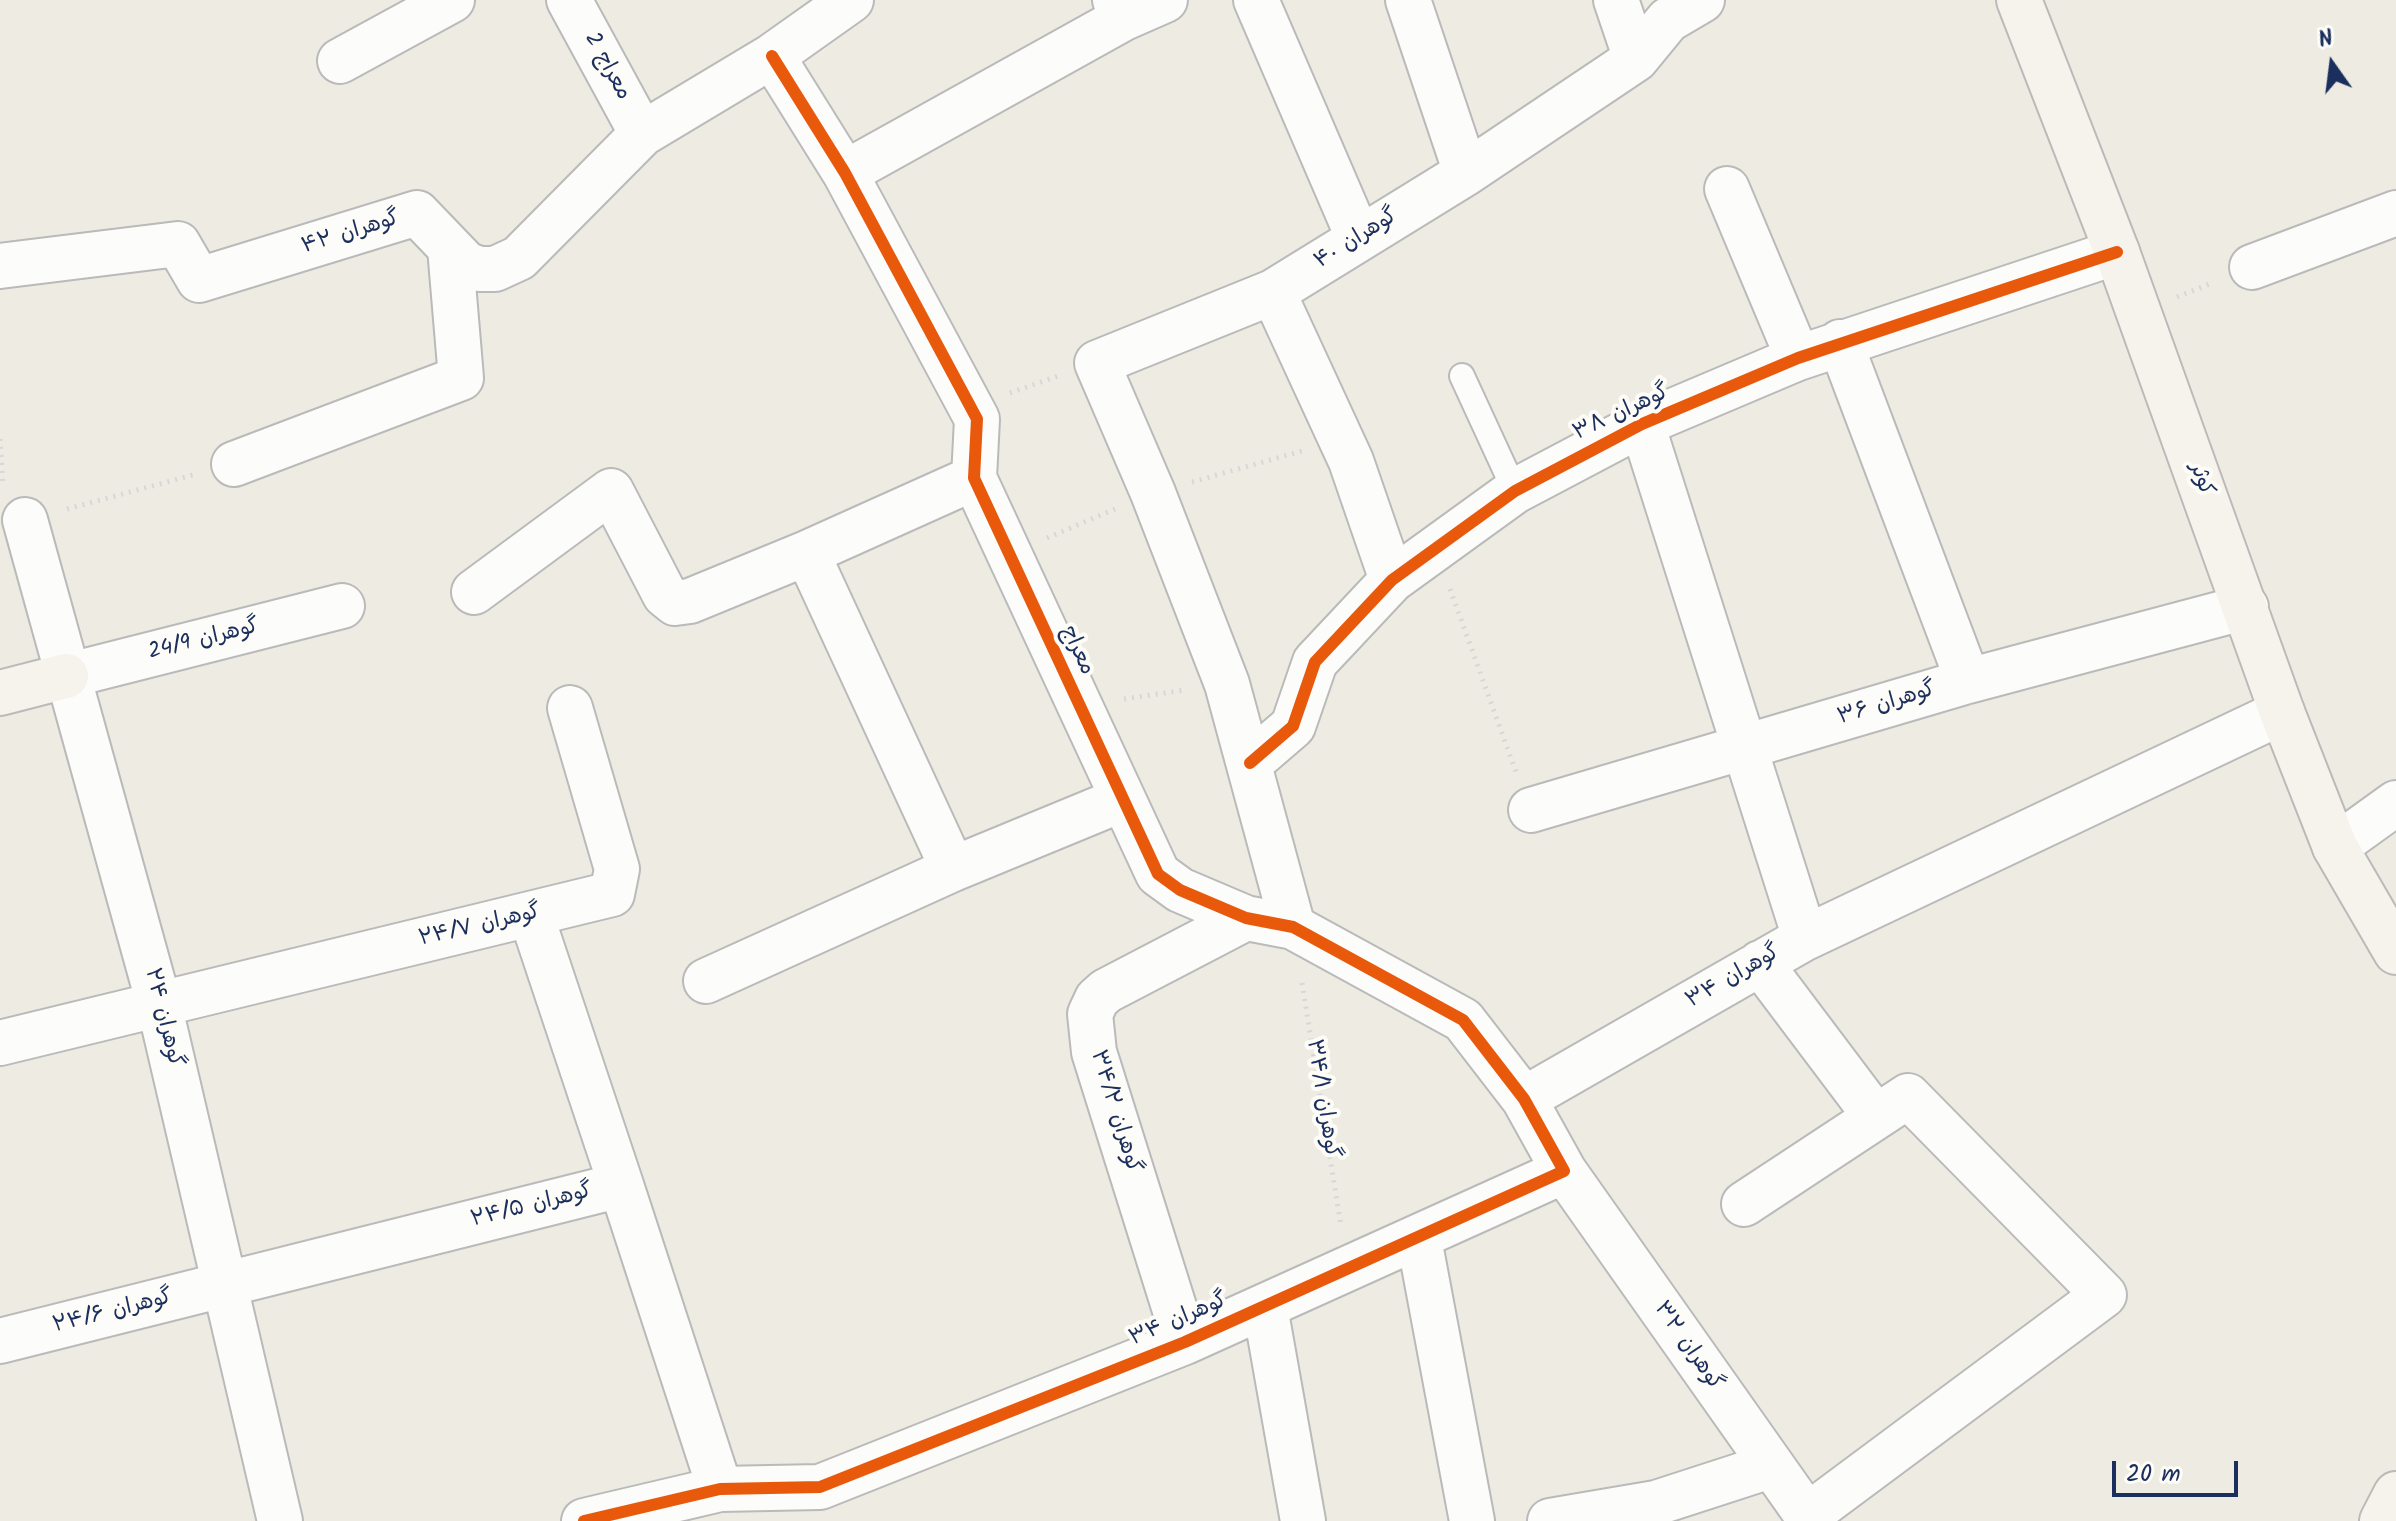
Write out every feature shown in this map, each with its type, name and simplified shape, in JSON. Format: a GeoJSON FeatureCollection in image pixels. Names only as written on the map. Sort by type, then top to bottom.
{"type":"FeatureCollection","features":[{"type":"Feature","properties":{"kind":"street"},"geometry":{"type":"LineString","coordinates":[[340,61],[452,0]]}},
{"type":"Feature","properties":{"kind":"street","name":"معراج 2"},"geometry":{"type":"LineString","coordinates":[[569,0],[642,134]]}},
{"type":"Feature","properties":{"kind":"street","name":"گوهران ۴۲"},"geometry":{"type":"LineString","coordinates":[[0,266],[178,244],[199,280],[417,213],[466,264],[479,269],[495,269],[519,258],[642,134],[772,56],[851,0]]}},
{"type":"Feature","properties":{"kind":"street"},"geometry":{"type":"LineString","coordinates":[[845,173],[1120,9],[1165,0]]}},
{"type":"Feature","properties":{"kind":"street"},"geometry":{"type":"LineString","coordinates":[[1256,0],[1359,239]]}},
{"type":"Feature","properties":{"kind":"street"},"geometry":{"type":"LineString","coordinates":[[1408,0],[1466,173]]}},
{"type":"Feature","properties":{"kind":"street"},"geometry":{"type":"LineString","coordinates":[[1616,0],[1636,59]]}},
{"type":"Feature","properties":{"kind":"street","name":"گوهران ۴۰"},"geometry":{"type":"LineString","coordinates":[[1097,363],[1273,292],[1466,173],[1636,59],[1668,20],[1702,0]]}},
{"type":"Feature","properties":{"kind":"street","name":"کوثر"},"geometry":{"type":"LineString","coordinates":[[2019,0],[2117,252],[2282,712],[2335,847],[2396,952]]}},
{"type":"Feature","properties":{"kind":"street","name":"معراج"},"geometry":{"type":"LineString","coordinates":[[772,56],[845,173],[977,419],[974,478],[1158,874],[1180,890],[1246,918],[1293,927],[1463,1020],[1524,1099]]}},
{"type":"Feature","properties":{"kind":"street"},"geometry":{"type":"LineString","coordinates":[[1727,189],[1798,358]]}},
{"type":"Feature","properties":{"kind":"street"},"geometry":{"type":"LineString","coordinates":[[2252,267],[2396,213]]}},
{"type":"Feature","properties":{"kind":"street"},"geometry":{"type":"LineString","coordinates":[[234,464],[461,378],[450,248]]}},
{"type":"Feature","properties":{"kind":"street","name":"گوهران ۳۸"},"geometry":{"type":"LineString","coordinates":[[1250,763],[1293,726],[1315,662],[1392,580],[1515,491],[1642,424],[1798,358],[2117,252]]}},
{"type":"Feature","properties":{"kind":"street"},"geometry":{"type":"LineString","coordinates":[[1273,292],[1351,461],[1392,580]]}},
{"type":"Feature","properties":{"kind":"street"},"geometry":{"type":"LineString","coordinates":[[1840,342],[1968,681]]}},
{"type":"Feature","properties":{"kind":"street"},"geometry":{"type":"LineString","coordinates":[[1097,363],[1153,493],[1227,684],[1293,927]]}},
{"type":"Feature","properties":{"kind":"street"},"geometry":{"type":"LineString","coordinates":[[1642,424],[1805,938]]}},
{"type":"Feature","properties":{"kind":"street"},"geometry":{"type":"LineString","coordinates":[[474,592],[611,491],[665,595],[675,603],[690,601],[807,553],[974,478]]}},
{"type":"Feature","properties":{"kind":"street","name":"گوهران ۲۴"},"geometry":{"type":"LineString","coordinates":[[25,520],[159,1004],[280,1521]]}},
{"type":"Feature","properties":{"kind":"street"},"geometry":{"type":"LineString","coordinates":[[807,553],[953,869]]}},
{"type":"Feature","properties":{"kind":"street","name":"گوهران 24/9"},"geometry":{"type":"LineString","coordinates":[[66,676],[342,606]]}},
{"type":"Feature","properties":{"kind":"street","name":"گوهران ۳۶"},"geometry":{"type":"LineString","coordinates":[[1531,810],[1968,681],[2246,607]]}},
{"type":"Feature","properties":{"kind":"street"},"geometry":{"type":"LineString","coordinates":[[0,693],[66,676]]}},
{"type":"Feature","properties":{"kind":"street","name":"گوهران ۲۴/۷"},"geometry":{"type":"LineString","coordinates":[[0,1043],[612,894],[617,869],[570,708]]}},
{"type":"Feature","properties":{"kind":"street","name":"گوهران ۳۴"},"geometry":{"type":"LineString","coordinates":[[1524,1099],[1805,938],[2282,712]]}},
{"type":"Feature","properties":{"kind":"street"},"geometry":{"type":"LineString","coordinates":[[706,981],[953,869],[1123,799]]}},
{"type":"Feature","properties":{"kind":"street"},"geometry":{"type":"LineString","coordinates":[[2335,847],[2396,803]]}},
{"type":"Feature","properties":{"kind":"street"},"geometry":{"type":"LineString","coordinates":[[531,915],[621,1185]]}},
{"type":"Feature","properties":{"kind":"street","name":"گوهران ۳۴/۲"},"geometry":{"type":"LineString","coordinates":[[1185,1342],[1094,1052],[1090,1014],[1097,999],[1106,991],[1246,918]]}},
{"type":"Feature","properties":{"kind":"street"},"geometry":{"type":"LineString","coordinates":[[1760,963],[1876,1117]]}},
{"type":"Feature","properties":{"kind":"street"},"geometry":{"type":"LineString","coordinates":[[1744,1204],[1908,1096],[2104,1295],[1809,1518]]}},
{"type":"Feature","properties":{"kind":"street"},"geometry":{"type":"LineString","coordinates":[[1524,1099],[1564,1171]]}},
{"type":"Feature","properties":{"kind":"street","name":"گوهران ۳۴"},"geometry":{"type":"LineString","coordinates":[[584,1521],[720,1489],[820,1487],[1185,1342],[1564,1171]]}},
{"type":"Feature","properties":{"kind":"street","name":"گوهران ۳۲"},"geometry":{"type":"LineString","coordinates":[[1564,1171],[1809,1518]]}},
{"type":"Feature","properties":{"kind":"street","name":"گوهران ۲۴/۵"},"geometry":{"type":"LineString","coordinates":[[225,1284],[621,1185],[720,1489]]}},
{"type":"Feature","properties":{"kind":"street"},"geometry":{"type":"LineString","coordinates":[[1419,1239],[1472,1521]]}},
{"type":"Feature","properties":{"kind":"street","name":"گوهران ۲۴/۶"},"geometry":{"type":"LineString","coordinates":[[0,1341],[225,1284]]}},
{"type":"Feature","properties":{"kind":"street"},"geometry":{"type":"LineString","coordinates":[[1265,1307],[1303,1521]]}},
{"type":"Feature","properties":{"kind":"street"},"geometry":{"type":"LineString","coordinates":[[1550,1521],[1660,1512],[1770,1466]]}},
{"type":"Feature","properties":{"kind":"street"},"geometry":{"type":"LineString","coordinates":[[2382,1521],[2396,1494]]}},
{"type":"Feature","properties":{"kind":"lane"},"geometry":{"type":"LineString","coordinates":[[1462,376],[1515,491]]}},
{"type":"Feature","properties":{"kind":"path"},"geometry":{"type":"LineString","coordinates":[[2139,312],[2252,267]]}},
{"type":"Feature","properties":{"kind":"path"},"geometry":{"type":"LineString","coordinates":[[970,406],[1097,363]]}},
{"type":"Feature","properties":{"kind":"path"},"geometry":{"type":"LineString","coordinates":[[25,520],[234,464]]}},
{"type":"Feature","properties":{"kind":"path"},"geometry":{"type":"LineString","coordinates":[[1434,547],[1531,810]]}},
{"type":"Feature","properties":{"kind":"path"},"geometry":{"type":"LineString","coordinates":[[1079,705],[1227,684]]}},
{"type":"Feature","properties":{"kind":"cycle path"},"geometry":{"type":"LineString","coordinates":[[584,1521],[720,1489],[820,1487],[1185,1342],[1564,1171],[1524,1099],[1463,1020],[1293,927],[1246,918],[1180,890],[1158,874],[974,478],[977,419],[845,173],[772,56]]}},
{"type":"Feature","properties":{"kind":"cycle path"},"geometry":{"type":"LineString","coordinates":[[1250,763],[1293,726],[1315,662],[1392,580],[1515,491],[1642,424],[1798,358],[2117,252]]}}]}
